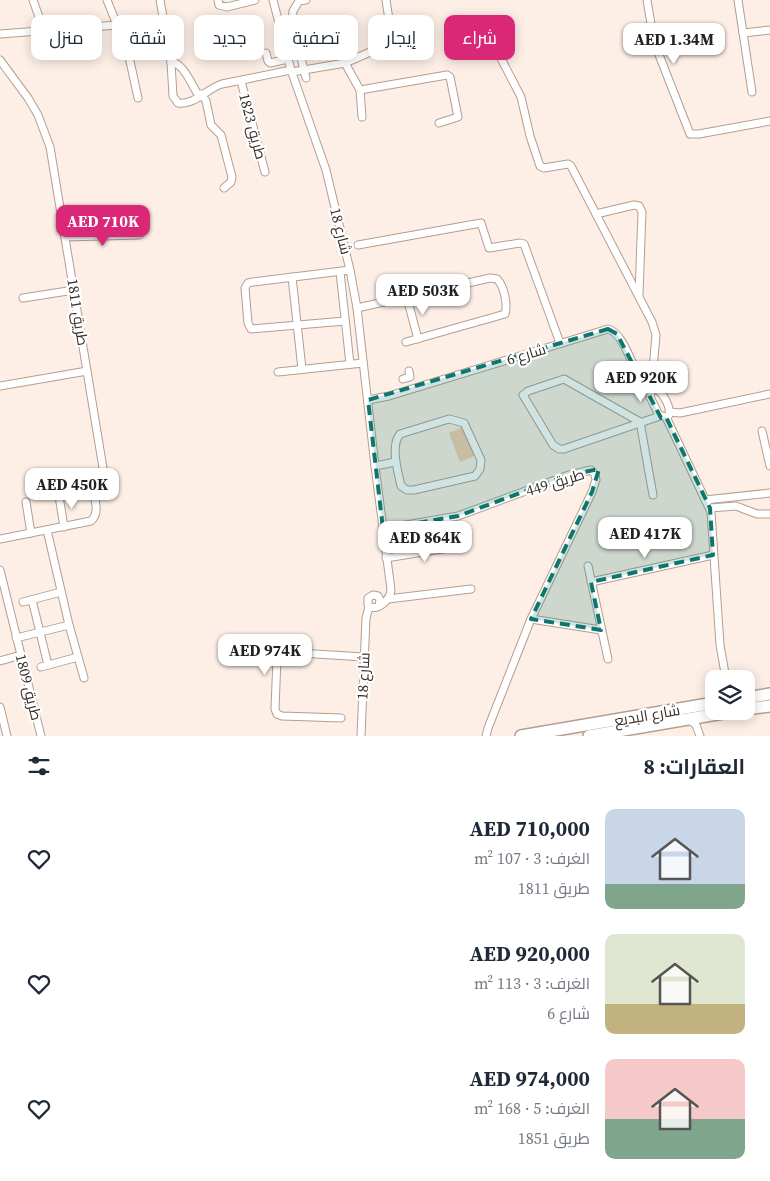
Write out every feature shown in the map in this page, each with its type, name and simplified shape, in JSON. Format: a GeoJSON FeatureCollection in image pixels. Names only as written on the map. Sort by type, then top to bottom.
{"type":"FeatureCollection","features":[{"type":"Feature","properties":{"kind":"main road"},"geometry":{"type":"LineString","coordinates":[[755,696],[770,694]]}},
{"type":"Feature","properties":{"kind":"main road","name":"شارع البديع"},"geometry":{"type":"LineString","coordinates":[[520,736],[705,705]]}},
{"type":"Feature","properties":{"kind":"main road"},"geometry":{"type":"LineString","coordinates":[[755,708],[770,706]]}},
{"type":"Feature","properties":{"kind":"main road","name":"شارع البديع"},"geometry":{"type":"LineString","coordinates":[[589,736],[612,734],[688,719],[698,722],[705,720]]}},
{"type":"Feature","properties":{"kind":"street"},"geometry":{"type":"LineString","coordinates":[[33,0],[38,15]]}},
{"type":"Feature","properties":{"kind":"street"},"geometry":{"type":"LineString","coordinates":[[107,0],[113,15]]}},
{"type":"Feature","properties":{"kind":"street"},"geometry":{"type":"LineString","coordinates":[[160,0],[171,62],[173,96],[176,101],[184,104],[217,85],[345,62],[391,43],[386,0]]}},
{"type":"Feature","properties":{"kind":"street"},"geometry":{"type":"LineString","coordinates":[[218,0],[219,4],[225,7],[255,0]]}},
{"type":"Feature","properties":{"kind":"street","name":"شارع 18"},"geometry":{"type":"LineString","coordinates":[[273,0],[277,15]]}},
{"type":"Feature","properties":{"kind":"street"},"geometry":{"type":"LineString","coordinates":[[306,0],[299,1],[292,11],[292,22],[306,78]]}},
{"type":"Feature","properties":{"kind":"street"},"geometry":{"type":"LineString","coordinates":[[648,0],[654,42],[690,134],[770,121]]}},
{"type":"Feature","properties":{"kind":"street"},"geometry":{"type":"LineString","coordinates":[[738,0],[752,92]]}},
{"type":"Feature","properties":{"kind":"street"},"geometry":{"type":"LineString","coordinates":[[743,33],[770,30]]}},
{"type":"Feature","properties":{"kind":"street"},"geometry":{"type":"LineString","coordinates":[[0,34],[31,32]]}},
{"type":"Feature","properties":{"kind":"street"},"geometry":{"type":"LineString","coordinates":[[266,53],[270,63],[288,60]]}},
{"type":"Feature","properties":{"kind":"street","name":"طريق 1811"},"geometry":{"type":"LineString","coordinates":[[0,60],[38,115],[50,147],[103,468]]}},
{"type":"Feature","properties":{"kind":"street"},"geometry":{"type":"LineString","coordinates":[[130,60],[138,98]]}},
{"type":"Feature","properties":{"kind":"street","name":"شارع 18"},"geometry":{"type":"LineString","coordinates":[[288,60],[326,170],[350,270],[357,308],[386,558],[391,585],[388,599]]}},
{"type":"Feature","properties":{"kind":"street"},"geometry":{"type":"LineString","coordinates":[[502,60],[521,97],[530,136],[540,166],[544,168],[568,164],[572,166],[639,295],[655,330],[654,391],[650,397],[655,407],[665,415],[710,508],[720,646],[724,670]]}},
{"type":"Feature","properties":{"kind":"street"},"geometry":{"type":"LineString","coordinates":[[171,62],[179,64],[206,101],[211,125],[221,136],[232,177],[230,183],[224,188]]}},
{"type":"Feature","properties":{"kind":"street"},"geometry":{"type":"LineString","coordinates":[[345,62],[360,90],[362,117]]}},
{"type":"Feature","properties":{"kind":"street"},"geometry":{"type":"LineString","coordinates":[[360,90],[447,75],[450,77],[458,118],[439,123]]}},
{"type":"Feature","properties":{"kind":"street","name":"طريق 1823"},"geometry":{"type":"LineString","coordinates":[[241,81],[265,172]]}},
{"type":"Feature","properties":{"kind":"street"},"geometry":{"type":"LineString","coordinates":[[596,214],[634,205],[639,206],[642,212],[639,295]]}},
{"type":"Feature","properties":{"kind":"street"},"geometry":{"type":"LineString","coordinates":[[358,245],[481,223],[489,248],[524,244],[560,343]]}},
{"type":"Feature","properties":{"kind":"street"},"geometry":{"type":"LineString","coordinates":[[65,237],[139,234]]}},
{"type":"Feature","properties":{"kind":"street"},"geometry":{"type":"LineString","coordinates":[[345,321],[253,329],[249,327],[248,323],[246,288],[248,283],[350,270]]}},
{"type":"Feature","properties":{"kind":"street"},"geometry":{"type":"LineString","coordinates":[[340,272],[350,364]]}},
{"type":"Feature","properties":{"kind":"street"},"geometry":{"type":"LineString","coordinates":[[292,277],[302,369]]}},
{"type":"Feature","properties":{"kind":"street"},"geometry":{"type":"LineString","coordinates":[[357,308],[490,278],[496,278],[500,282],[507,308],[505,314],[406,342]]}},
{"type":"Feature","properties":{"kind":"street"},"geometry":{"type":"LineString","coordinates":[[22,298],[74,290]]}},
{"type":"Feature","properties":{"kind":"street"},"geometry":{"type":"LineString","coordinates":[[407,298],[418,339]]}},
{"type":"Feature","properties":{"kind":"street","name":"شارع 6"},"geometry":{"type":"LineString","coordinates":[[368,400],[384,398],[605,329],[615,331],[645,387],[654,391]]}},
{"type":"Feature","properties":{"kind":"street"},"geometry":{"type":"LineString","coordinates":[[278,372],[363,363]]}},
{"type":"Feature","properties":{"kind":"street"},"geometry":{"type":"LineString","coordinates":[[0,386],[87,371]]}},
{"type":"Feature","properties":{"kind":"street"},"geometry":{"type":"LineString","coordinates":[[407,376],[414,389]]}},
{"type":"Feature","properties":{"kind":"street"},"geometry":{"type":"LineString","coordinates":[[640,422],[564,379],[528,391],[523,396],[553,445],[559,449],[564,449],[665,415],[770,394]]}},
{"type":"Feature","properties":{"kind":"street"},"geometry":{"type":"LineString","coordinates":[[654,391],[660,392],[666,402],[665,415]]}},
{"type":"Feature","properties":{"kind":"street"},"geometry":{"type":"LineString","coordinates":[[655,407],[666,402]]}},
{"type":"Feature","properties":{"kind":"street"},"geometry":{"type":"LineString","coordinates":[[449,420],[464,422],[481,460],[480,469],[475,476],[414,490],[407,490],[401,486],[395,462],[396,442],[400,434],[449,420]]}},
{"type":"Feature","properties":{"kind":"street"},"geometry":{"type":"LineString","coordinates":[[640,422],[653,494]]}},
{"type":"Feature","properties":{"kind":"street"},"geometry":{"type":"LineString","coordinates":[[762,431],[770,466]]}},
{"type":"Feature","properties":{"kind":"street"},"geometry":{"type":"LineString","coordinates":[[375,466],[395,462]]}},
{"type":"Feature","properties":{"kind":"street","name":"طريق 449"},"geometry":{"type":"LineString","coordinates":[[383,529],[458,516],[569,475],[591,470],[595,474],[596,480],[592,492],[531,619],[486,736]]}},
{"type":"Feature","properties":{"kind":"street"},"geometry":{"type":"LineString","coordinates":[[0,539],[89,522],[95,517],[96,510],[93,490]]}},
{"type":"Feature","properties":{"kind":"street"},"geometry":{"type":"LineString","coordinates":[[705,500],[770,493]]}},
{"type":"Feature","properties":{"kind":"street"},"geometry":{"type":"LineString","coordinates":[[59,496],[64,527]]}},
{"type":"Feature","properties":{"kind":"street"},"geometry":{"type":"LineString","coordinates":[[26,502],[31,533]]}},
{"type":"Feature","properties":{"kind":"street"},"geometry":{"type":"LineString","coordinates":[[710,508],[736,506],[757,514],[770,514]]}},
{"type":"Feature","properties":{"kind":"street"},"geometry":{"type":"LineString","coordinates":[[47,530],[69,625],[84,678]]}},
{"type":"Feature","properties":{"kind":"street"},"geometry":{"type":"LineString","coordinates":[[386,558],[454,548]]}},
{"type":"Feature","properties":{"kind":"street"},"geometry":{"type":"LineString","coordinates":[[591,582],[713,555]]}},
{"type":"Feature","properties":{"kind":"street"},"geometry":{"type":"LineString","coordinates":[[588,566],[608,659]]}},
{"type":"Feature","properties":{"kind":"street","name":"طريق 1809"},"geometry":{"type":"LineString","coordinates":[[0,570],[41,736]]}},
{"type":"Feature","properties":{"kind":"street"},"geometry":{"type":"LineString","coordinates":[[374,607],[367,603],[368,598],[373,595],[378,596],[387,591],[391,585]]}},
{"type":"Feature","properties":{"kind":"street"},"geometry":{"type":"LineString","coordinates":[[374,607],[388,599],[471,589]]}},
{"type":"Feature","properties":{"kind":"street"},"geometry":{"type":"LineString","coordinates":[[23,602],[61,592]]}},
{"type":"Feature","properties":{"kind":"street"},"geometry":{"type":"LineString","coordinates":[[374,607],[380,600],[378,596]]}},
{"type":"Feature","properties":{"kind":"street","name":"طريق 1809"},"geometry":{"type":"LineString","coordinates":[[32,600],[40,632],[45,666],[78,656]]}},
{"type":"Feature","properties":{"kind":"street","name":"شارع 18"},"geometry":{"type":"LineString","coordinates":[[360,734],[366,614],[374,607]]}},
{"type":"Feature","properties":{"kind":"street"},"geometry":{"type":"LineString","coordinates":[[531,619],[601,630]]}},
{"type":"Feature","properties":{"kind":"street","name":"طريق 1809"},"geometry":{"type":"LineString","coordinates":[[16,638],[69,625]]}},
{"type":"Feature","properties":{"kind":"street"},"geometry":{"type":"LineString","coordinates":[[341,718],[282,716],[277,714],[275,709],[277,658],[283,652],[364,657]]}},
{"type":"Feature","properties":{"kind":"street"},"geometry":{"type":"LineString","coordinates":[[0,661],[21,655]]}},
{"type":"Feature","properties":{"kind":"street"},"geometry":{"type":"LineString","coordinates":[[0,707],[7,736]]}},
{"type":"Feature","properties":{"kind":"street"},"geometry":{"type":"LineString","coordinates":[[698,722],[700,736]]}},
{"type":"Feature","properties":{"kind":"highlighted area"},"geometry":{"type":"Polygon","coordinates":[[[608,329],[617,334],[661,418],[666,417],[710,508],[713,555],[591,582],[601,630],[531,619],[592,492],[599,469],[569,475],[458,516],[383,529],[368,400],[608,329]]]}},
{"type":"Feature","properties":{"kind":"shaded area"},"geometry":{"type":"Polygon","coordinates":[[[463,427],[474,456],[460,462],[449,433],[463,427]]]}}]}
